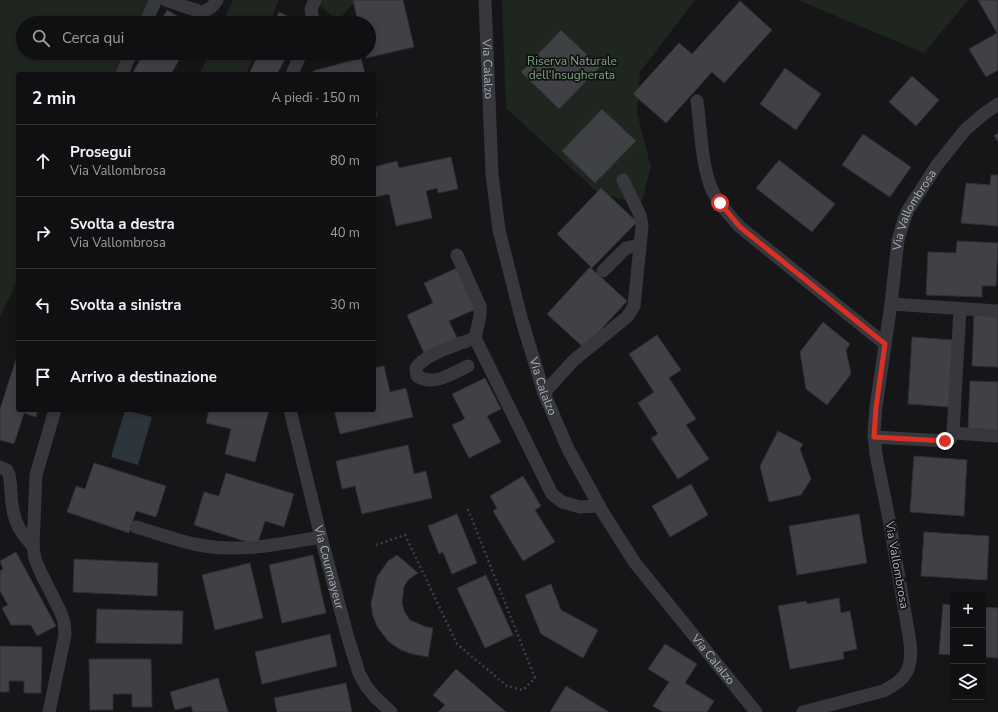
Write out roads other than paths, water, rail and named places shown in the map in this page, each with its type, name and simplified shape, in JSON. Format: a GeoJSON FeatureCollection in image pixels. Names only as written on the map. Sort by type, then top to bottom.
{"type":"FeatureCollection","features":[{"type":"Feature","properties":{"kind":"street"},"geometry":{"type":"LineString","coordinates":[[148,16],[156,0]]}},
{"type":"Feature","properties":{"kind":"street"},"geometry":{"type":"LineString","coordinates":[[166,0],[201,12],[207,11],[217,0]]}},
{"type":"Feature","properties":{"kind":"street"},"geometry":{"type":"LineString","coordinates":[[312,16],[311,9],[315,0]]}},
{"type":"Feature","properties":{"kind":"street","name":"Via Calalzo"},"geometry":{"type":"LineString","coordinates":[[485,0],[492,174],[500,230],[522,321],[544,393],[568,449],[599,506],[635,563],[756,712]]}},
{"type":"Feature","properties":{"kind":"street"},"geometry":{"type":"LineString","coordinates":[[123,72],[128,60]]}},
{"type":"Feature","properties":{"kind":"street"},"geometry":{"type":"LineString","coordinates":[[293,72],[298,60]]}},
{"type":"Feature","properties":{"kind":"street"},"geometry":{"type":"LineString","coordinates":[[698,101],[705,170],[713,191],[724,210],[740,227],[885,344]]}},
{"type":"Feature","properties":{"kind":"street","name":"Via Vallombrosa"},"geometry":{"type":"LineString","coordinates":[[803,712],[875,694],[890,688],[906,674],[912,660],[874,437],[876,407],[891,304],[898,240],[908,210],[937,165],[958,138],[975,121],[998,104]]}},
{"type":"Feature","properties":{"kind":"street"},"geometry":{"type":"LineString","coordinates":[[544,393],[574,360],[627,317],[634,306],[642,226],[640,215],[623,180]]}},
{"type":"Feature","properties":{"kind":"street"},"geometry":{"type":"LineString","coordinates":[[603,271],[626,248],[639,245]]}},
{"type":"Feature","properties":{"kind":"street"},"geometry":{"type":"LineString","coordinates":[[457,255],[480,306],[480,316],[475,338],[552,494],[562,502],[580,507],[599,506]]}},
{"type":"Feature","properties":{"kind":"street"},"geometry":{"type":"LineString","coordinates":[[891,304],[998,311]]}},
{"type":"Feature","properties":{"kind":"street"},"geometry":{"type":"LineString","coordinates":[[874,437],[945,441],[950,439],[953,433],[960,309]]}},
{"type":"Feature","properties":{"kind":"street"},"geometry":{"type":"LineString","coordinates":[[468,366],[433,381],[423,380],[417,376],[416,368],[420,362],[433,355],[475,338]]}},
{"type":"Feature","properties":{"kind":"street"},"geometry":{"type":"LineString","coordinates":[[50,712],[65,635],[64,622],[35,559],[33,546],[36,475],[54,412]]}},
{"type":"Feature","properties":{"kind":"street","name":"Via Courmayeur"},"geometry":{"type":"LineString","coordinates":[[290,412],[321,537],[359,673],[366,686],[375,697],[391,712]]}},
{"type":"Feature","properties":{"kind":"street"},"geometry":{"type":"LineString","coordinates":[[953,433],[998,436]]}},
{"type":"Feature","properties":{"kind":"street"},"geometry":{"type":"LineString","coordinates":[[0,467],[7,470],[10,476],[11,500],[16,524],[33,546]]}},
{"type":"Feature","properties":{"kind":"street"},"geometry":{"type":"LineString","coordinates":[[136,527],[199,545],[234,548],[259,548],[321,537]]}},
{"type":"Feature","properties":{"kind":"park label","name":"Riserva Naturale dell'Insugherata"},"geometry":{"type":"Point","coordinates":[572,68]}}]}
